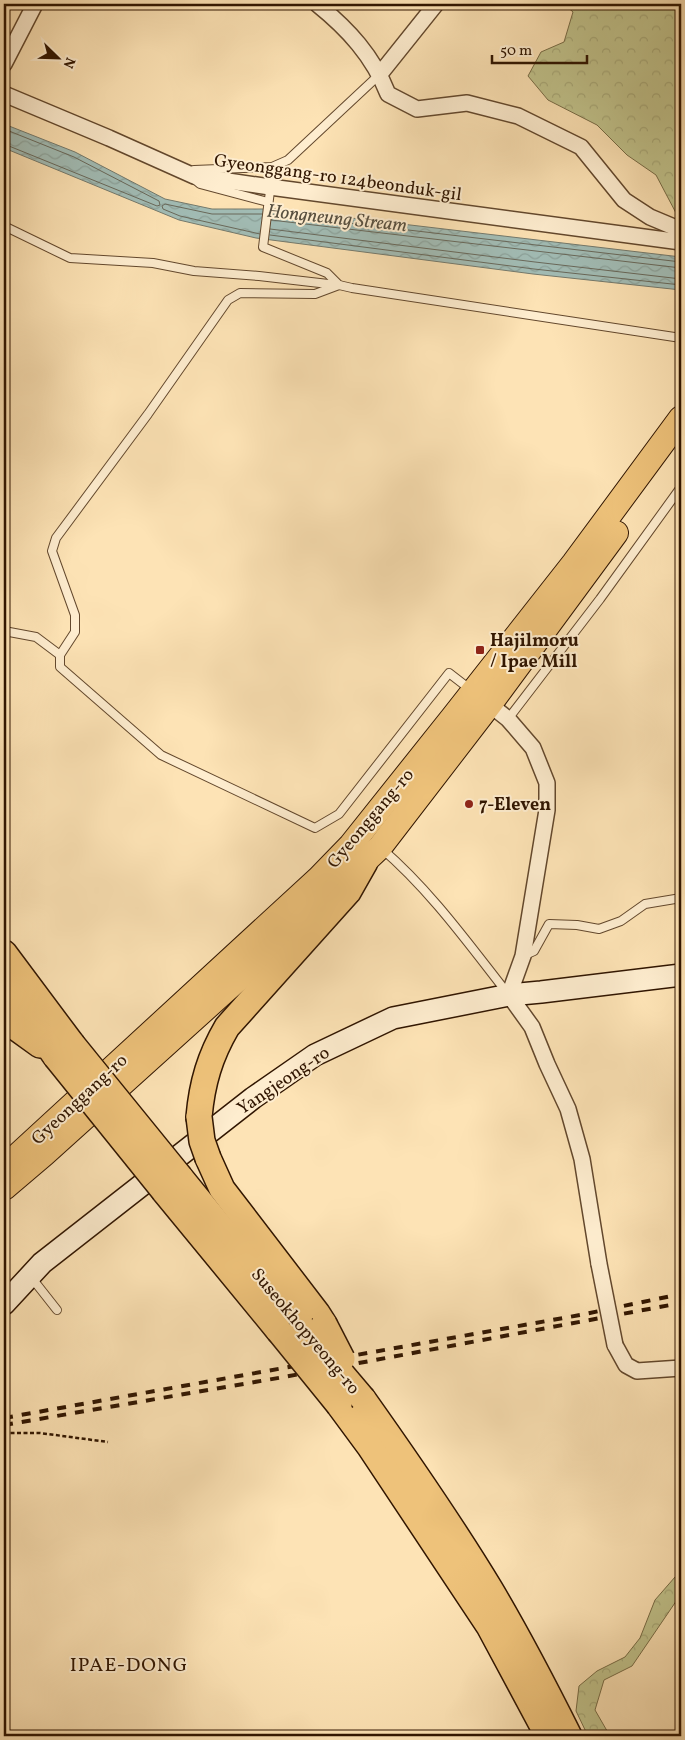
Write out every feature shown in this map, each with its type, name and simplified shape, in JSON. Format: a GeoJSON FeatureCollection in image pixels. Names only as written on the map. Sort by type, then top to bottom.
{"type":"FeatureCollection","features":[{"type":"Feature","properties":{"kind":"highway"},"geometry":{"type":"LineString","coordinates":[[302,1327],[317,1313],[222,1189],[202,1140],[199,1117],[201,1095],[206,1072],[215,1047],[227,1027],[348,892],[372,854]]}},
{"type":"Feature","properties":{"kind":"highway","name":"Suseokhopyeong-ro"},"geometry":{"type":"LineString","coordinates":[[4,952],[64,1050]]}},
{"type":"Feature","properties":{"kind":"highway","name":"Suseokhopyeong-ro"},"geometry":{"type":"LineString","coordinates":[[4,983],[64,1050],[172,1184],[302,1327],[362,1399],[382,1445],[489,1626],[548,1736]]}},
{"type":"Feature","properties":{"kind":"highway"},"geometry":{"type":"LineString","coordinates":[[4,1019],[64,1050]]}},
{"type":"Feature","properties":{"kind":"highway","name":"Suseokhopyeong-ro"},"geometry":{"type":"LineString","coordinates":[[302,1327],[339,1405],[382,1445],[461,1542],[542,1681],[569,1736]]}},
{"type":"Feature","properties":{"kind":"main road","name":"Gyeonggang-ro"},"geometry":{"type":"LineString","coordinates":[[4,1188],[277,944],[372,854],[574,563],[681,418]]}},
{"type":"Feature","properties":{"kind":"main road","name":"Gyeonggang-ro"},"geometry":{"type":"LineString","coordinates":[[7,1164],[319,878],[481,698],[583,578],[681,442]]}},
{"type":"Feature","properties":{"kind":"main road","name":"Yangjeong-ro"},"geometry":{"type":"LineString","coordinates":[[4,1304],[42,1263],[253,1098],[315,1055],[393,1018],[509,994],[541,992],[681,974]]}},
{"type":"Feature","properties":{"kind":"street"},"geometry":{"type":"LineString","coordinates":[[4,64],[35,4]]}},
{"type":"Feature","properties":{"kind":"street"},"geometry":{"type":"LineString","coordinates":[[317,4],[345,28],[362,47],[380,74],[388,94],[417,109],[467,103],[518,116],[581,147],[624,200],[650,217],[681,230]]}},
{"type":"Feature","properties":{"kind":"street"},"geometry":{"type":"LineString","coordinates":[[380,74],[436,4]]}},
{"type":"Feature","properties":{"kind":"street","name":"Gyeonggang-ro 124beonduk-gil"},"geometry":{"type":"LineString","coordinates":[[4,94],[194,176],[269,194],[681,242]]}},
{"type":"Feature","properties":{"kind":"street"},"geometry":{"type":"LineString","coordinates":[[481,698],[508,719],[533,748],[547,783],[547,810],[523,956],[509,994],[532,1028],[568,1109],[582,1159],[599,1264],[615,1345],[626,1365],[637,1371],[681,1368]]}},
{"type":"Feature","properties":{"kind":"lane"},"geometry":{"type":"LineString","coordinates":[[184,171],[273,167],[288,160],[380,74]]}},
{"type":"Feature","properties":{"kind":"lane"},"geometry":{"type":"LineString","coordinates":[[273,167],[263,247],[328,273],[339,285]]}},
{"type":"Feature","properties":{"kind":"lane"},"geometry":{"type":"LineString","coordinates":[[4,226],[70,258],[154,263],[194,271],[339,285],[681,338]]}},
{"type":"Feature","properties":{"kind":"lane"},"geometry":{"type":"LineString","coordinates":[[339,285],[315,294],[240,293],[228,300],[148,414],[56,538],[52,551],[75,615],[75,632],[60,655],[60,666],[161,755],[315,828],[339,814],[449,674],[481,698]]}},
{"type":"Feature","properties":{"kind":"lane"},"geometry":{"type":"LineString","coordinates":[[508,719],[600,599],[681,487]]}},
{"type":"Feature","properties":{"kind":"lane"},"geometry":{"type":"LineString","coordinates":[[4,631],[36,637],[60,655]]}},
{"type":"Feature","properties":{"kind":"lane"},"geometry":{"type":"LineString","coordinates":[[372,854],[395,861],[452,922],[509,994]]}},
{"type":"Feature","properties":{"kind":"lane"},"geometry":{"type":"LineString","coordinates":[[523,956],[534,951],[549,924],[577,925],[599,929],[621,921],[644,904],[681,898]]}},
{"type":"Feature","properties":{"kind":"lane"},"geometry":{"type":"LineString","coordinates":[[30,1276],[57,1310]]}},
{"type":"Feature","properties":{"kind":"path"},"geometry":{"type":"LineString","coordinates":[[4,1433],[40,1433],[108,1442]]}},
{"type":"Feature","properties":{"kind":"green space"},"geometry":{"type":"Polygon","coordinates":[[[564,4],[681,4],[681,215],[676,213],[656,175],[627,155],[597,125],[548,100],[528,76],[541,52],[564,42],[573,12],[564,4]]]}},
{"type":"Feature","properties":{"kind":"green space"},"geometry":{"type":"Polygon","coordinates":[[[681,1575],[681,1594],[632,1666],[604,1680],[595,1710],[610,1736],[588,1736],[576,1711],[579,1686],[597,1671],[625,1657],[640,1638],[655,1600],[675,1577],[681,1575]]]}},
{"type":"Feature","properties":{"kind":"water","name":"Hongneung Stream"},"geometry":{"type":"Polygon","coordinates":[[[4,124],[75,152],[165,199],[212,209],[275,209],[681,257],[681,290],[533,274],[256,238],[179,220],[4,148],[4,124]]]}},
{"type":"Feature","properties":{"kind":"railway"},"geometry":{"type":"LineString","coordinates":[[4,1418],[580,1315],[681,1294]]}},
{"type":"Feature","properties":{"kind":"railway"},"geometry":{"type":"LineString","coordinates":[[4,1425],[284,1377],[681,1303]]}},
{"type":"Feature","properties":{"kind":"place","name":"Hajilmoru / Ipae Mill"},"geometry":{"type":"Point","coordinates":[480,650]}},
{"type":"Feature","properties":{"kind":"place","name":"7-Eleven"},"geometry":{"type":"Point","coordinates":[469,804]}},
{"type":"Feature","properties":{"kind":"district","name":"IPAE-DONG"},"geometry":{"type":"Point","coordinates":[129,1664]}}]}
